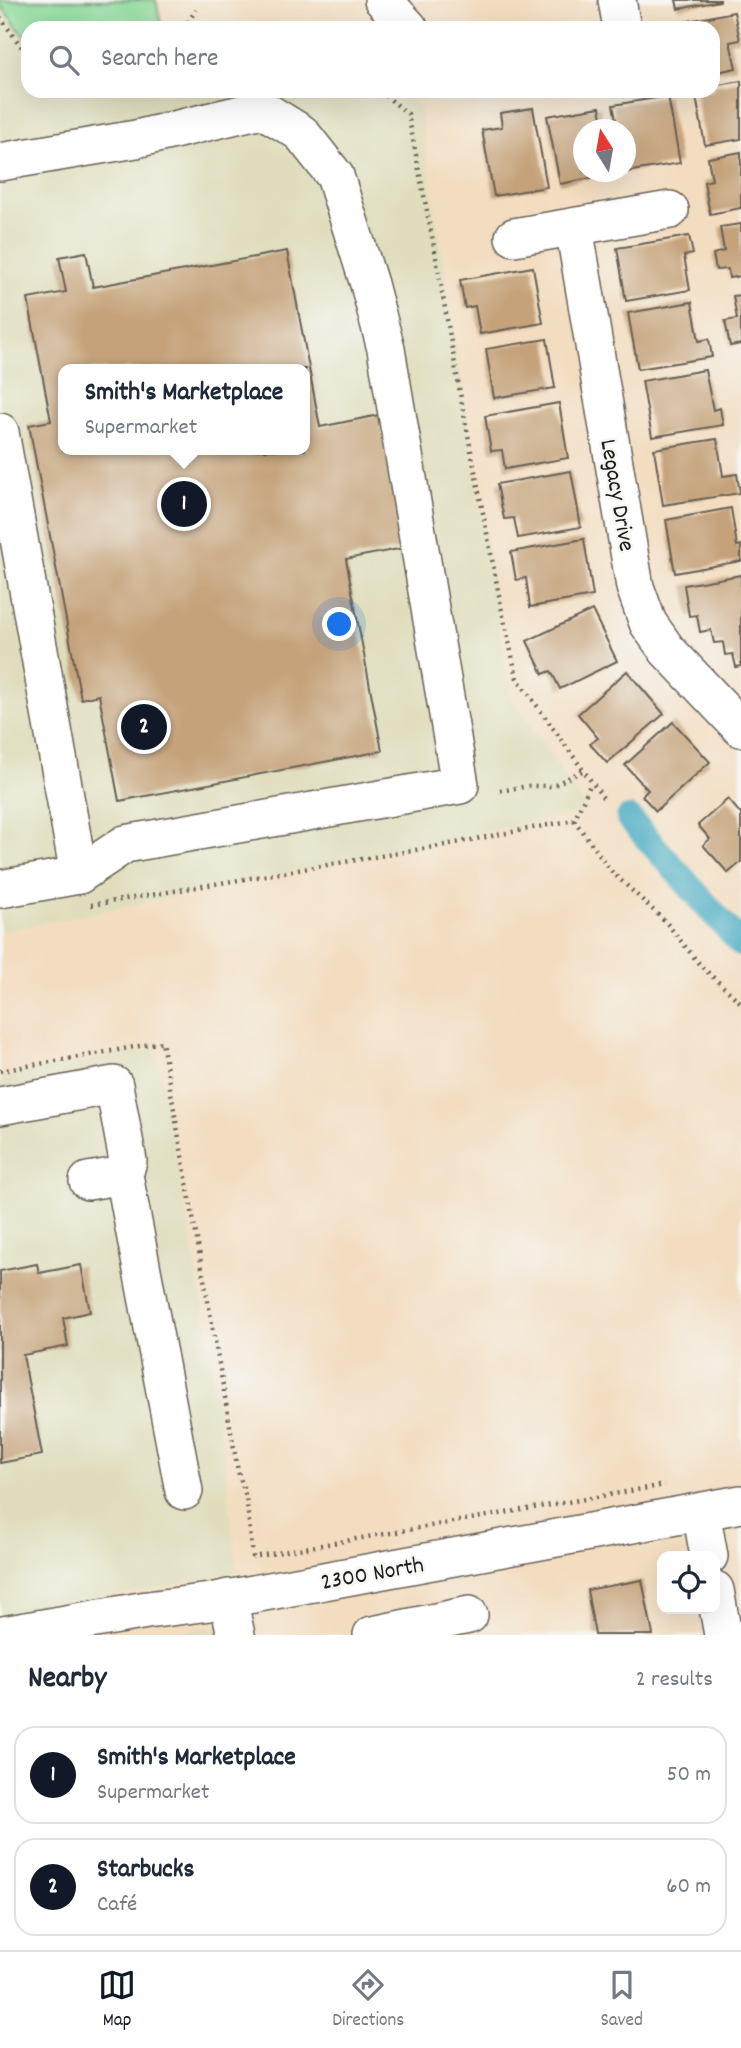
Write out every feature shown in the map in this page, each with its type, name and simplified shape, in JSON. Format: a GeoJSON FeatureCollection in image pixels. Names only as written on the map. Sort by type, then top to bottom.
{"type":"FeatureCollection","features":[{"type":"Feature","properties":{"kind":"street"},"geometry":{"type":"LineString","coordinates":[[383,0],[402,21]]}},
{"type":"Feature","properties":{"kind":"street"},"geometry":{"type":"LineString","coordinates":[[617,0],[621,21]]}},
{"type":"Feature","properties":{"kind":"street"},"geometry":{"type":"LineString","coordinates":[[0,162],[136,139],[262,109],[301,133],[335,176],[386,349],[460,785],[125,844],[79,891],[0,889]]}},
{"type":"Feature","properties":{"kind":"street"},"geometry":{"type":"LineString","coordinates":[[514,237],[670,210]]}},
{"type":"Feature","properties":{"kind":"street","name":"Legacy Drive"},"geometry":{"type":"LineString","coordinates":[[574,227],[635,587],[648,623],[667,650],[741,729]]}},
{"type":"Feature","properties":{"kind":"street"},"geometry":{"type":"LineString","coordinates":[[0,432],[79,891]]}},
{"type":"Feature","properties":{"kind":"street"},"geometry":{"type":"LineString","coordinates":[[0,1106],[114,1084],[128,1161],[124,1175],[184,1490]]}},
{"type":"Feature","properties":{"kind":"street"},"geometry":{"type":"LineString","coordinates":[[88,1181],[124,1175]]}},
{"type":"Feature","properties":{"kind":"street","name":"2300 North"},"geometry":{"type":"LineString","coordinates":[[3,1635],[228,1598],[741,1504]]}},
{"type":"Feature","properties":{"kind":"street"},"geometry":{"type":"LineString","coordinates":[[701,1512],[708,1551]]}},
{"type":"Feature","properties":{"kind":"street"},"geometry":{"type":"LineString","coordinates":[[228,1598],[236,1635]]}},
{"type":"Feature","properties":{"kind":"street"},"geometry":{"type":"LineString","coordinates":[[719,1614],[723,1635]]}},
{"type":"Feature","properties":{"kind":"street"},"geometry":{"type":"LineString","coordinates":[[372,1635],[409,1632],[469,1615]]}},
{"type":"Feature","properties":{"kind":"path"},"geometry":{"type":"LineString","coordinates":[[189,21],[196,10]]}},
{"type":"Feature","properties":{"kind":"path"},"geometry":{"type":"LineString","coordinates":[[0,17],[21,46]]}},
{"type":"Feature","properties":{"kind":"path"},"geometry":{"type":"LineString","coordinates":[[389,98],[408,114],[517,678],[604,799]]}},
{"type":"Feature","properties":{"kind":"path"},"geometry":{"type":"LineString","coordinates":[[500,791],[528,786],[552,786],[582,771]]}},
{"type":"Feature","properties":{"kind":"path"},"geometry":{"type":"LineString","coordinates":[[574,820],[591,783]]}},
{"type":"Feature","properties":{"kind":"path"},"geometry":{"type":"LineString","coordinates":[[79,891],[445,845],[574,820]]}},
{"type":"Feature","properties":{"kind":"path"},"geometry":{"type":"LineString","coordinates":[[574,820],[612,872],[665,921],[701,966],[741,1003]]}},
{"type":"Feature","properties":{"kind":"path"},"geometry":{"type":"LineString","coordinates":[[0,1071],[162,1042],[238,1471],[246,1497],[253,1556],[673,1483]]}},
{"type":"Feature","properties":{"kind":"shaded area"},"geometry":{"type":"Polygon","coordinates":[[[0,0],[21,25],[21,98],[406,98],[419,107],[510,695],[588,811],[0,932],[0,0]]]}},
{"type":"Feature","properties":{"kind":"shaded area"},"geometry":{"type":"Polygon","coordinates":[[[156,1048],[208,1332],[238,1573],[0,1617],[0,1077],[156,1048]]]}},
{"type":"Feature","properties":{"kind":"shaded area"},"geometry":{"type":"Polygon","coordinates":[[[255,1619],[258,1635],[162,1635],[255,1619]]]}},
{"type":"Feature","properties":{"kind":"green space"},"geometry":{"type":"Polygon","coordinates":[[[0,0],[156,0],[160,21],[21,21],[21,32],[0,4],[0,0]]]}},
{"type":"Feature","properties":{"kind":"building"},"geometry":{"type":"Polygon","coordinates":[[[676,0],[720,0],[720,1],[678,9],[676,0]]]}},
{"type":"Feature","properties":{"kind":"building"},"geometry":{"type":"Polygon","coordinates":[[[734,12],[740,40],[730,42],[736,68],[720,71],[720,21],[688,21],[734,12]]]}},
{"type":"Feature","properties":{"kind":"building"},"geometry":{"type":"Polygon","coordinates":[[[741,81],[741,139],[705,145],[696,98],[720,98],[720,85],[741,81]]]}},
{"type":"Feature","properties":{"kind":"building"},"geometry":{"type":"Polygon","coordinates":[[[668,98],[680,163],[636,170],[636,119],[616,119],[613,105],[668,98]]]}},
{"type":"Feature","properties":{"kind":"building"},"geometry":{"type":"Polygon","coordinates":[[[600,107],[602,119],[573,119],[573,182],[560,184],[547,116],[600,107]]]}},
{"type":"Feature","properties":{"kind":"building"},"geometry":{"type":"Polygon","coordinates":[[[533,108],[547,187],[494,196],[482,130],[502,127],[500,113],[533,108]]]}},
{"type":"Feature","properties":{"kind":"building"},"geometry":{"type":"Polygon","coordinates":[[[741,152],[741,208],[710,214],[704,182],[712,180],[708,158],[741,152]]]}},
{"type":"Feature","properties":{"kind":"building"},"geometry":{"type":"Polygon","coordinates":[[[741,224],[741,276],[729,278],[728,269],[716,270],[713,254],[724,251],[720,227],[741,224]]]}},
{"type":"Feature","properties":{"kind":"building"},"geometry":{"type":"Polygon","coordinates":[[[689,236],[693,254],[684,256],[690,290],[626,301],[617,248],[689,236]]]}},
{"type":"Feature","properties":{"kind":"building"},"geometry":{"type":"Polygon","coordinates":[[[287,251],[308,364],[58,364],[58,455],[310,455],[310,374],[320,427],[379,415],[404,548],[346,559],[382,751],[119,801],[99,695],[81,699],[29,425],[51,421],[28,299],[66,292],[59,257],[86,252],[93,287],[287,251]]]}},
{"type":"Feature","properties":{"kind":"building"},"geometry":{"type":"Polygon","coordinates":[[[533,267],[543,323],[480,334],[475,306],[465,308],[460,280],[533,267]]]}},
{"type":"Feature","properties":{"kind":"building"},"geometry":{"type":"Polygon","coordinates":[[[741,295],[741,344],[730,346],[725,321],[737,319],[733,296],[741,295]]]}},
{"type":"Feature","properties":{"kind":"building"},"geometry":{"type":"Polygon","coordinates":[[[692,302],[699,341],[709,339],[712,357],[638,369],[628,313],[692,302]]]}},
{"type":"Feature","properties":{"kind":"building"},"geometry":{"type":"Polygon","coordinates":[[[547,339],[555,388],[494,398],[486,349],[547,339]]]}},
{"type":"Feature","properties":{"kind":"building"},"geometry":{"type":"Polygon","coordinates":[[[705,370],[713,410],[720,408],[723,425],[652,437],[642,381],[705,370]]]}},
{"type":"Feature","properties":{"kind":"building"},"geometry":{"type":"Polygon","coordinates":[[[559,403],[568,458],[505,469],[502,450],[491,451],[485,416],[559,403]]]}},
{"type":"Feature","properties":{"kind":"building"},"geometry":{"type":"Polygon","coordinates":[[[717,439],[723,476],[737,474],[740,493],[663,505],[654,449],[717,439]]]}},
{"type":"Feature","properties":{"kind":"building"},"geometry":{"type":"Polygon","coordinates":[[[571,471],[581,527],[518,538],[514,518],[504,519],[497,484],[571,471]]]}},
{"type":"Feature","properties":{"kind":"building"},"geometry":{"type":"Polygon","coordinates":[[[731,508],[737,546],[741,545],[741,561],[675,573],[666,520],[731,508]]]}},
{"type":"Feature","properties":{"kind":"building"},"geometry":{"type":"Polygon","coordinates":[[[584,539],[593,596],[530,607],[526,578],[516,580],[511,552],[584,539]]]}},
{"type":"Feature","properties":{"kind":"building"},"geometry":{"type":"Polygon","coordinates":[[[741,575],[741,666],[736,667],[733,654],[725,655],[723,642],[714,643],[711,630],[700,632],[697,615],[689,616],[684,585],[741,575]]]}},
{"type":"Feature","properties":{"kind":"building"},"geometry":{"type":"Polygon","coordinates":[[[592,610],[617,661],[560,689],[551,671],[543,674],[527,641],[592,610]]]}},
{"type":"Feature","properties":{"kind":"building"},"geometry":{"type":"Polygon","coordinates":[[[627,671],[664,714],[607,763],[590,744],[598,738],[578,714],[627,671]]]}},
{"type":"Feature","properties":{"kind":"building"},"geometry":{"type":"Polygon","coordinates":[[[673,722],[710,762],[656,811],[642,796],[648,790],[625,765],[673,722]]]}},
{"type":"Feature","properties":{"kind":"building"},"geometry":{"type":"Polygon","coordinates":[[[728,799],[741,814],[741,862],[728,873],[703,845],[710,839],[698,825],[728,799]]]}},
{"type":"Feature","properties":{"kind":"building"},"geometry":{"type":"Polygon","coordinates":[[[37,1264],[39,1273],[81,1265],[90,1312],[63,1318],[68,1346],[23,1355],[42,1455],[0,1463],[0,1271],[37,1264]]]}},
{"type":"Feature","properties":{"kind":"building"},"geometry":{"type":"Polygon","coordinates":[[[642,1580],[653,1635],[595,1635],[587,1590],[642,1580]]]}},
{"type":"Feature","properties":{"kind":"waterway"},"geometry":{"type":"LineString","coordinates":[[629,818],[741,944]]}},
{"type":"Feature","properties":{"kind":"place","name":"Smith's Marketplace"},"geometry":{"type":"Point","coordinates":[184,504]}},
{"type":"Feature","properties":{"kind":"place","name":"Starbucks"},"geometry":{"type":"Point","coordinates":[144,727]}}]}
